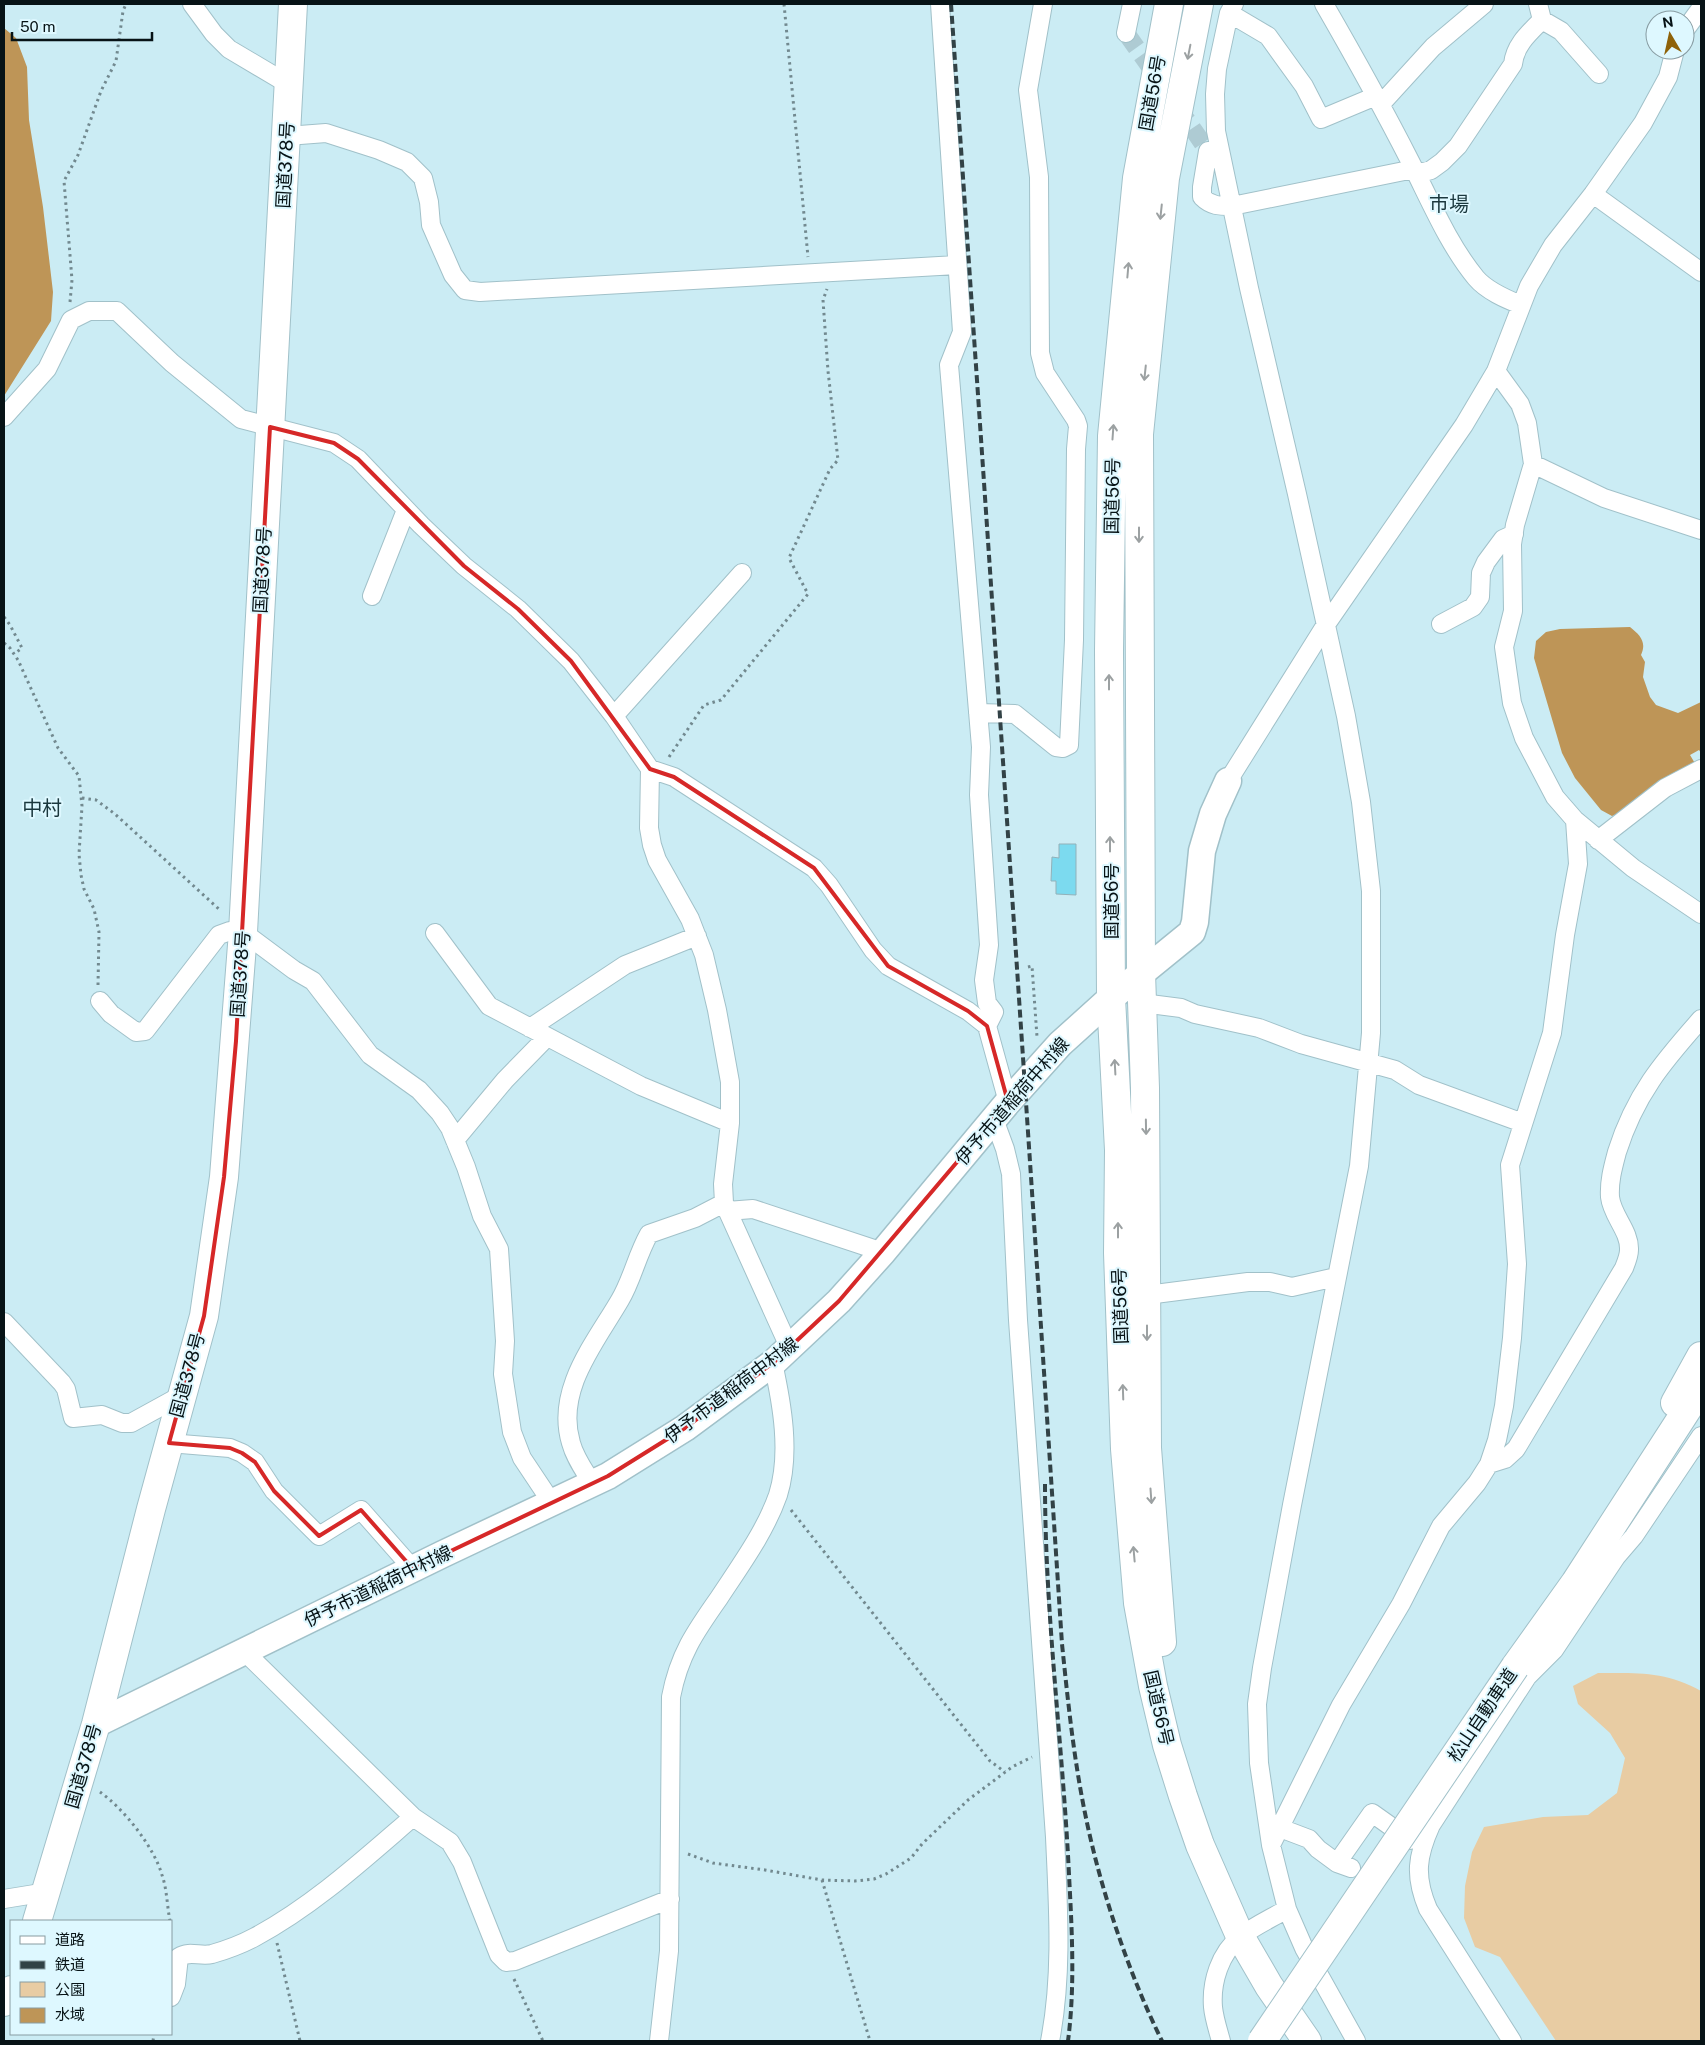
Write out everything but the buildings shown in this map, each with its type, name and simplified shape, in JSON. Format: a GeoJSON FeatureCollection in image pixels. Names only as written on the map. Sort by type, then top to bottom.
{"type":"FeatureCollection","features":[{"type":"Feature","properties":{"kind":"highway","name":"国道378号"},"geometry":{"type":"LineString","coordinates":[[37,1920],[96,1724],[204,1316],[224,1177],[243,932],[287,136],[288,84],[294,4]]}},
{"type":"Feature","properties":{"kind":"highway","name":"国道56号"},"geometry":{"type":"LineString","coordinates":[[1169,4],[1137,178],[1112,436],[1109,651],[1111,998],[1119,1150],[1118,1253],[1125,1448],[1138,1603],[1153,1686],[1167,1745],[1200,1845],[1240,1936],[1270,1986],[1307,2041]]}},
{"type":"Feature","properties":{"kind":"highway","name":"国道56号"},"geometry":{"type":"LineString","coordinates":[[1183,1796],[1166,1682],[1147,1448],[1145,1088],[1141,973],[1139,434],[1165,178],[1199,4]]}},
{"type":"Feature","properties":{"kind":"highway"},"geometry":{"type":"LineString","coordinates":[[1575,1583],[1701,1356]]}},
{"type":"Feature","properties":{"kind":"highway","name":"松山自動車道"},"geometry":{"type":"LineString","coordinates":[[1262,2041],[1514,1667],[1575,1583],[1701,1388]]}},
{"type":"Feature","properties":{"kind":"street"},"geometry":{"type":"LineString","coordinates":[[192,4],[214,34],[229,49],[288,84]]}},
{"type":"Feature","properties":{"kind":"street"},"geometry":{"type":"LineString","coordinates":[[940,4],[962,332],[949,364],[981,747],[979,795],[988,945],[984,980],[987,1003],[994,1012],[987,1026],[1001,1110],[1005,1149],[1011,1174],[1018,1320],[1058,1903],[1056,2012],[1050,2041]]}},
{"type":"Feature","properties":{"kind":"street"},"geometry":{"type":"LineString","coordinates":[[978,713],[1015,714],[1056,747],[1063,748],[1069,745],[1074,640],[1075,496],[1078,426],[1046,373],[1040,353],[1039,177],[1028,90],[1043,4]]}},
{"type":"Feature","properties":{"kind":"street"},"geometry":{"type":"LineString","coordinates":[[1126,33],[1132,4]]}},
{"type":"Feature","properties":{"kind":"street"},"geometry":{"type":"LineString","coordinates":[[1324,4],[1379,100],[1441,221],[1464,261],[1477,279],[1506,299],[1521,305]]}},
{"type":"Feature","properties":{"kind":"street"},"geometry":{"type":"LineString","coordinates":[[1356,2041],[1304,1948],[1287,1909],[1271,1845],[1259,1763],[1257,1704],[1276,1590],[1359,1166],[1369,1063],[1372,945],[1370,891],[1361,802],[1346,716],[1216,131],[1215,94],[1217,69],[1232,9],[1268,36],[1304,86],[1321,119],[1379,100],[1433,47],[1484,4]]}},
{"type":"Feature","properties":{"kind":"street"},"geometry":{"type":"LineString","coordinates":[[1208,151],[1202,197],[1209,204],[1232,206],[1416,171],[1431,170],[1458,146],[1513,64],[1514,54],[1540,12],[1561,31],[1599,74]]}},
{"type":"Feature","properties":{"kind":"street"},"geometry":{"type":"LineString","coordinates":[[1228,781],[1325,626],[1464,425],[1496,371],[1529,286],[1553,245],[1593,194],[1643,123],[1668,77],[1672,60]]}},
{"type":"Feature","properties":{"kind":"street"},"geometry":{"type":"LineString","coordinates":[[287,136],[326,133],[378,150],[407,162],[423,178],[429,202],[431,225],[453,275],[465,290],[480,292],[957,265]]}},
{"type":"Feature","properties":{"kind":"street"},"geometry":{"type":"LineString","coordinates":[[1593,194],[1701,272]]}},
{"type":"Feature","properties":{"kind":"street"},"geometry":{"type":"LineString","coordinates":[[4,417],[47,369],[71,320],[89,311],[117,311],[172,363],[241,419],[334,443],[358,459],[406,510],[464,566],[524,615],[571,661],[654,770],[674,778],[814,868],[829,884],[873,950],[888,966],[968,1011],[987,1026]]}},
{"type":"Feature","properties":{"kind":"street"},"geometry":{"type":"LineString","coordinates":[[1496,371],[1520,404],[1527,423],[1533,464],[1514,534],[1512,611],[1504,647],[1512,703],[1524,738],[1540,772],[1555,797],[1575,820],[1633,868],[1701,914]]}},
{"type":"Feature","properties":{"kind":"street"},"geometry":{"type":"LineString","coordinates":[[1533,464],[1604,498],[1701,530]]}},
{"type":"Feature","properties":{"kind":"street"},"geometry":{"type":"LineString","coordinates":[[372,596],[406,510]]}},
{"type":"Feature","properties":{"kind":"street"},"geometry":{"type":"LineString","coordinates":[[1441,624],[1473,607],[1480,596],[1481,572],[1486,562],[1503,539],[1514,534]]}},
{"type":"Feature","properties":{"kind":"street"},"geometry":{"type":"LineString","coordinates":[[614,716],[742,573]]}},
{"type":"Feature","properties":{"kind":"street"},"geometry":{"type":"LineString","coordinates":[[654,770],[649,828],[652,844],[657,860],[690,918],[704,955],[726,1057],[730,1082],[730,1123],[723,1184],[725,1207],[781,1356],[784,1444],[778,1494],[764,1525],[684,1651],[676,1673],[672,1696],[670,1734],[672,1846],[669,1951],[659,2041]]}},
{"type":"Feature","properties":{"kind":"street"},"geometry":{"type":"LineString","coordinates":[[1598,840],[1665,788],[1701,770]]}},
{"type":"Feature","properties":{"kind":"street","name":"伊予市道稲荷中村線"},"geometry":{"type":"LineString","coordinates":[[96,1724],[592,1483],[648,1452],[685,1428],[781,1356],[839,1301],[883,1252],[1001,1110],[1060,1044],[1111,998],[1192,932],[1195,922],[1202,851],[1213,814],[1228,781]]}},
{"type":"Feature","properties":{"kind":"street"},"geometry":{"type":"LineString","coordinates":[[1271,1845],[1341,1705],[1401,1604],[1441,1526],[1477,1483],[1489,1464],[1497,1440],[1504,1406],[1512,1338],[1517,1264],[1510,1165],[1552,1033],[1565,935],[1578,864],[1575,820]]}},
{"type":"Feature","properties":{"kind":"street"},"geometry":{"type":"LineString","coordinates":[[100,1001],[111,1014],[136,1032],[144,1031],[219,935],[230,931],[243,932],[294,970],[313,981],[370,1055],[418,1090],[435,1107],[450,1128],[466,1167],[482,1216],[499,1249],[505,1341],[503,1374],[512,1432],[522,1458],[552,1503]]}},
{"type":"Feature","properties":{"kind":"street"},"geometry":{"type":"LineString","coordinates":[[435,933],[489,1006],[641,1086],[730,1123]]}},
{"type":"Feature","properties":{"kind":"street"},"geometry":{"type":"LineString","coordinates":[[530,1028],[625,965],[697,936]]}},
{"type":"Feature","properties":{"kind":"street"},"geometry":{"type":"LineString","coordinates":[[1142,1003],[1180,1008],[1195,1014],[1259,1028],[1301,1044],[1394,1070],[1419,1085],[1523,1123]]}},
{"type":"Feature","properties":{"kind":"street"},"geometry":{"type":"LineString","coordinates":[[1489,1464],[1505,1458],[1516,1450],[1624,1268],[1629,1251],[1628,1238],[1615,1214],[1609,1184],[1625,1127],[1637,1101],[1653,1076],[1701,1018]]}},
{"type":"Feature","properties":{"kind":"street"},"geometry":{"type":"LineString","coordinates":[[455,1140],[505,1080],[547,1037]]}},
{"type":"Feature","properties":{"kind":"street"},"geometry":{"type":"LineString","coordinates":[[592,1483],[577,1459],[570,1442],[568,1403],[572,1384],[621,1298],[649,1234],[725,1207],[753,1209],[883,1252]]}},
{"type":"Feature","properties":{"kind":"street"},"geometry":{"type":"LineString","coordinates":[[1147,1295],[1248,1282],[1270,1282],[1292,1287],[1336,1277]]}},
{"type":"Feature","properties":{"kind":"street"},"geometry":{"type":"LineString","coordinates":[[4,1322],[62,1383],[66,1389],[73,1418],[102,1415],[122,1423],[131,1423],[182,1395]]}},
{"type":"Feature","properties":{"kind":"street"},"geometry":{"type":"LineString","coordinates":[[1512,2041],[1428,1909],[1421,1893],[1418,1874],[1421,1848],[1431,1824],[1527,1677],[1554,1650],[1616,1557],[1634,1536],[1701,1436]]}},
{"type":"Feature","properties":{"kind":"street"},"geometry":{"type":"LineString","coordinates":[[169,1443],[230,1448],[242,1453],[255,1462],[274,1492],[319,1536],[361,1510],[413,1569]]}},
{"type":"Feature","properties":{"kind":"street"},"geometry":{"type":"LineString","coordinates":[[244,1651],[413,1817],[450,1842],[456,1850],[499,1955],[506,1962],[515,1961],[670,1899]]}},
{"type":"Feature","properties":{"kind":"street"},"geometry":{"type":"LineString","coordinates":[[1280,1828],[1309,1840],[1318,1849],[1344,1866],[1372,1813],[1421,1848]]}},
{"type":"Feature","properties":{"kind":"street"},"geometry":{"type":"LineString","coordinates":[[172,1994],[176,1984],[177,1963],[179,1957],[184,1953],[211,1954],[254,1937],[294,1914],[342,1878],[413,1817]]}},
{"type":"Feature","properties":{"kind":"street"},"geometry":{"type":"LineString","coordinates":[[4,1898],[47,1892]]}},
{"type":"Feature","properties":{"kind":"street"},"geometry":{"type":"LineString","coordinates":[[1221,2041],[1213,2007],[1217,1972],[1226,1951],[1240,1936],[1287,1909]]}},
{"type":"Feature","properties":{"kind":"path"},"geometry":{"type":"LineString","coordinates":[[71,320],[72,280],[64,181],[78,155],[102,91],[116,61],[123,11],[126,4]]}},
{"type":"Feature","properties":{"kind":"path"},"geometry":{"type":"LineString","coordinates":[[784,4],[810,274]]}},
{"type":"Feature","properties":{"kind":"path"},"geometry":{"type":"LineString","coordinates":[[654,770],[704,705],[721,700],[808,594],[789,558],[830,469],[838,460],[823,308],[823,300],[828,286]]}},
{"type":"Feature","properties":{"kind":"path"},"geometry":{"type":"LineString","coordinates":[[4,617],[10,624],[22,648],[14,654]]}},
{"type":"Feature","properties":{"kind":"path"},"geometry":{"type":"LineString","coordinates":[[4,643],[14,654],[58,748],[79,776],[82,798],[79,854],[81,875],[99,932],[98,985],[100,1001]]}},
{"type":"Feature","properties":{"kind":"path"},"geometry":{"type":"LineString","coordinates":[[82,798],[96,800],[115,814],[243,932]]}},
{"type":"Feature","properties":{"kind":"path"},"geometry":{"type":"LineString","coordinates":[[1028,967],[1032,966],[1037,1038]]}},
{"type":"Feature","properties":{"kind":"path"},"geometry":{"type":"LineString","coordinates":[[778,1494],[990,1761],[1005,1773]]}},
{"type":"Feature","properties":{"kind":"path"},"geometry":{"type":"LineString","coordinates":[[672,1846],[693,1857],[713,1863],[822,1880],[855,1881],[874,1879],[899,1868],[911,1858],[922,1844],[968,1800],[1005,1773],[1048,1748]]}},
{"type":"Feature","properties":{"kind":"path"},"geometry":{"type":"LineString","coordinates":[[79,1782],[101,1792],[115,1805],[155,1856],[163,1876],[170,1920]]}},
{"type":"Feature","properties":{"kind":"path"},"geometry":{"type":"LineString","coordinates":[[822,1880],[870,2041]]}},
{"type":"Feature","properties":{"kind":"path"},"geometry":{"type":"LineString","coordinates":[[273,1926],[300,2041]]}},
{"type":"Feature","properties":{"kind":"path"},"geometry":{"type":"LineString","coordinates":[[506,1962],[543,2041]]}},
{"type":"Feature","properties":{"kind":"highlighted area"},"geometry":{"type":"Polygon","coordinates":[[[270,427],[334,443],[358,459],[464,566],[518,609],[571,661],[650,769],[674,777],[814,868],[888,966],[968,1011],[987,1026],[1008,1102],[839,1301],[773,1363],[685,1428],[608,1476],[413,1569],[361,1510],[319,1536],[274,1491],[255,1462],[242,1453],[230,1448],[169,1443],[204,1316],[224,1177],[236,1041],[270,427]]]}},
{"type":"Feature","properties":{"kind":"green space"},"geometry":{"type":"Polygon","coordinates":[[[1598,1673],[1651,1674],[1688,1684],[1701,1691],[1701,2041],[1556,2041],[1500,1957],[1475,1947],[1464,1918],[1465,1886],[1472,1852],[1484,1827],[1543,1817],[1588,1815],[1617,1793],[1625,1758],[1610,1733],[1578,1704],[1573,1686],[1598,1673]]]}},
{"type":"Feature","properties":{"kind":"water"},"geometry":{"type":"Polygon","coordinates":[[[4,28],[16,38],[27,67],[29,120],[43,207],[53,292],[51,321],[4,396],[4,28]]]}},
{"type":"Feature","properties":{"kind":"water"},"geometry":{"type":"Polygon","coordinates":[[[1630,627],[1643,643],[1641,655],[1645,662],[1643,677],[1650,697],[1656,705],[1678,713],[1701,702],[1701,753],[1699,750],[1690,755],[1696,765],[1675,772],[1658,783],[1631,809],[1612,816],[1601,810],[1575,778],[1562,753],[1534,658],[1536,641],[1546,632],[1560,629],[1630,627]]]}},
{"type":"Feature","properties":{"kind":"tunnel"},"geometry":{"type":"LineString","coordinates":[[1126,33],[1158,78]]}},
{"type":"Feature","properties":{"kind":"tunnel"},"geometry":{"type":"LineString","coordinates":[[1177,106],[1208,151]]}},
{"type":"Feature","properties":{"kind":"railway"},"geometry":{"type":"LineString","coordinates":[[951,4],[1062,1644],[1075,1753],[1092,1846],[1127,1960],[1162,2041]]}},
{"type":"Feature","properties":{"kind":"railway"},"geometry":{"type":"LineString","coordinates":[[1045,1484],[1048,1577],[1065,1809],[1071,1925],[1072,1995],[1068,2041]]}},
{"type":"Feature","properties":{"kind":"district","name":"市場"},"geometry":{"type":"Point","coordinates":[1449,204]}},
{"type":"Feature","properties":{"kind":"district","name":"中村"},"geometry":{"type":"Point","coordinates":[42,808]}}]}
